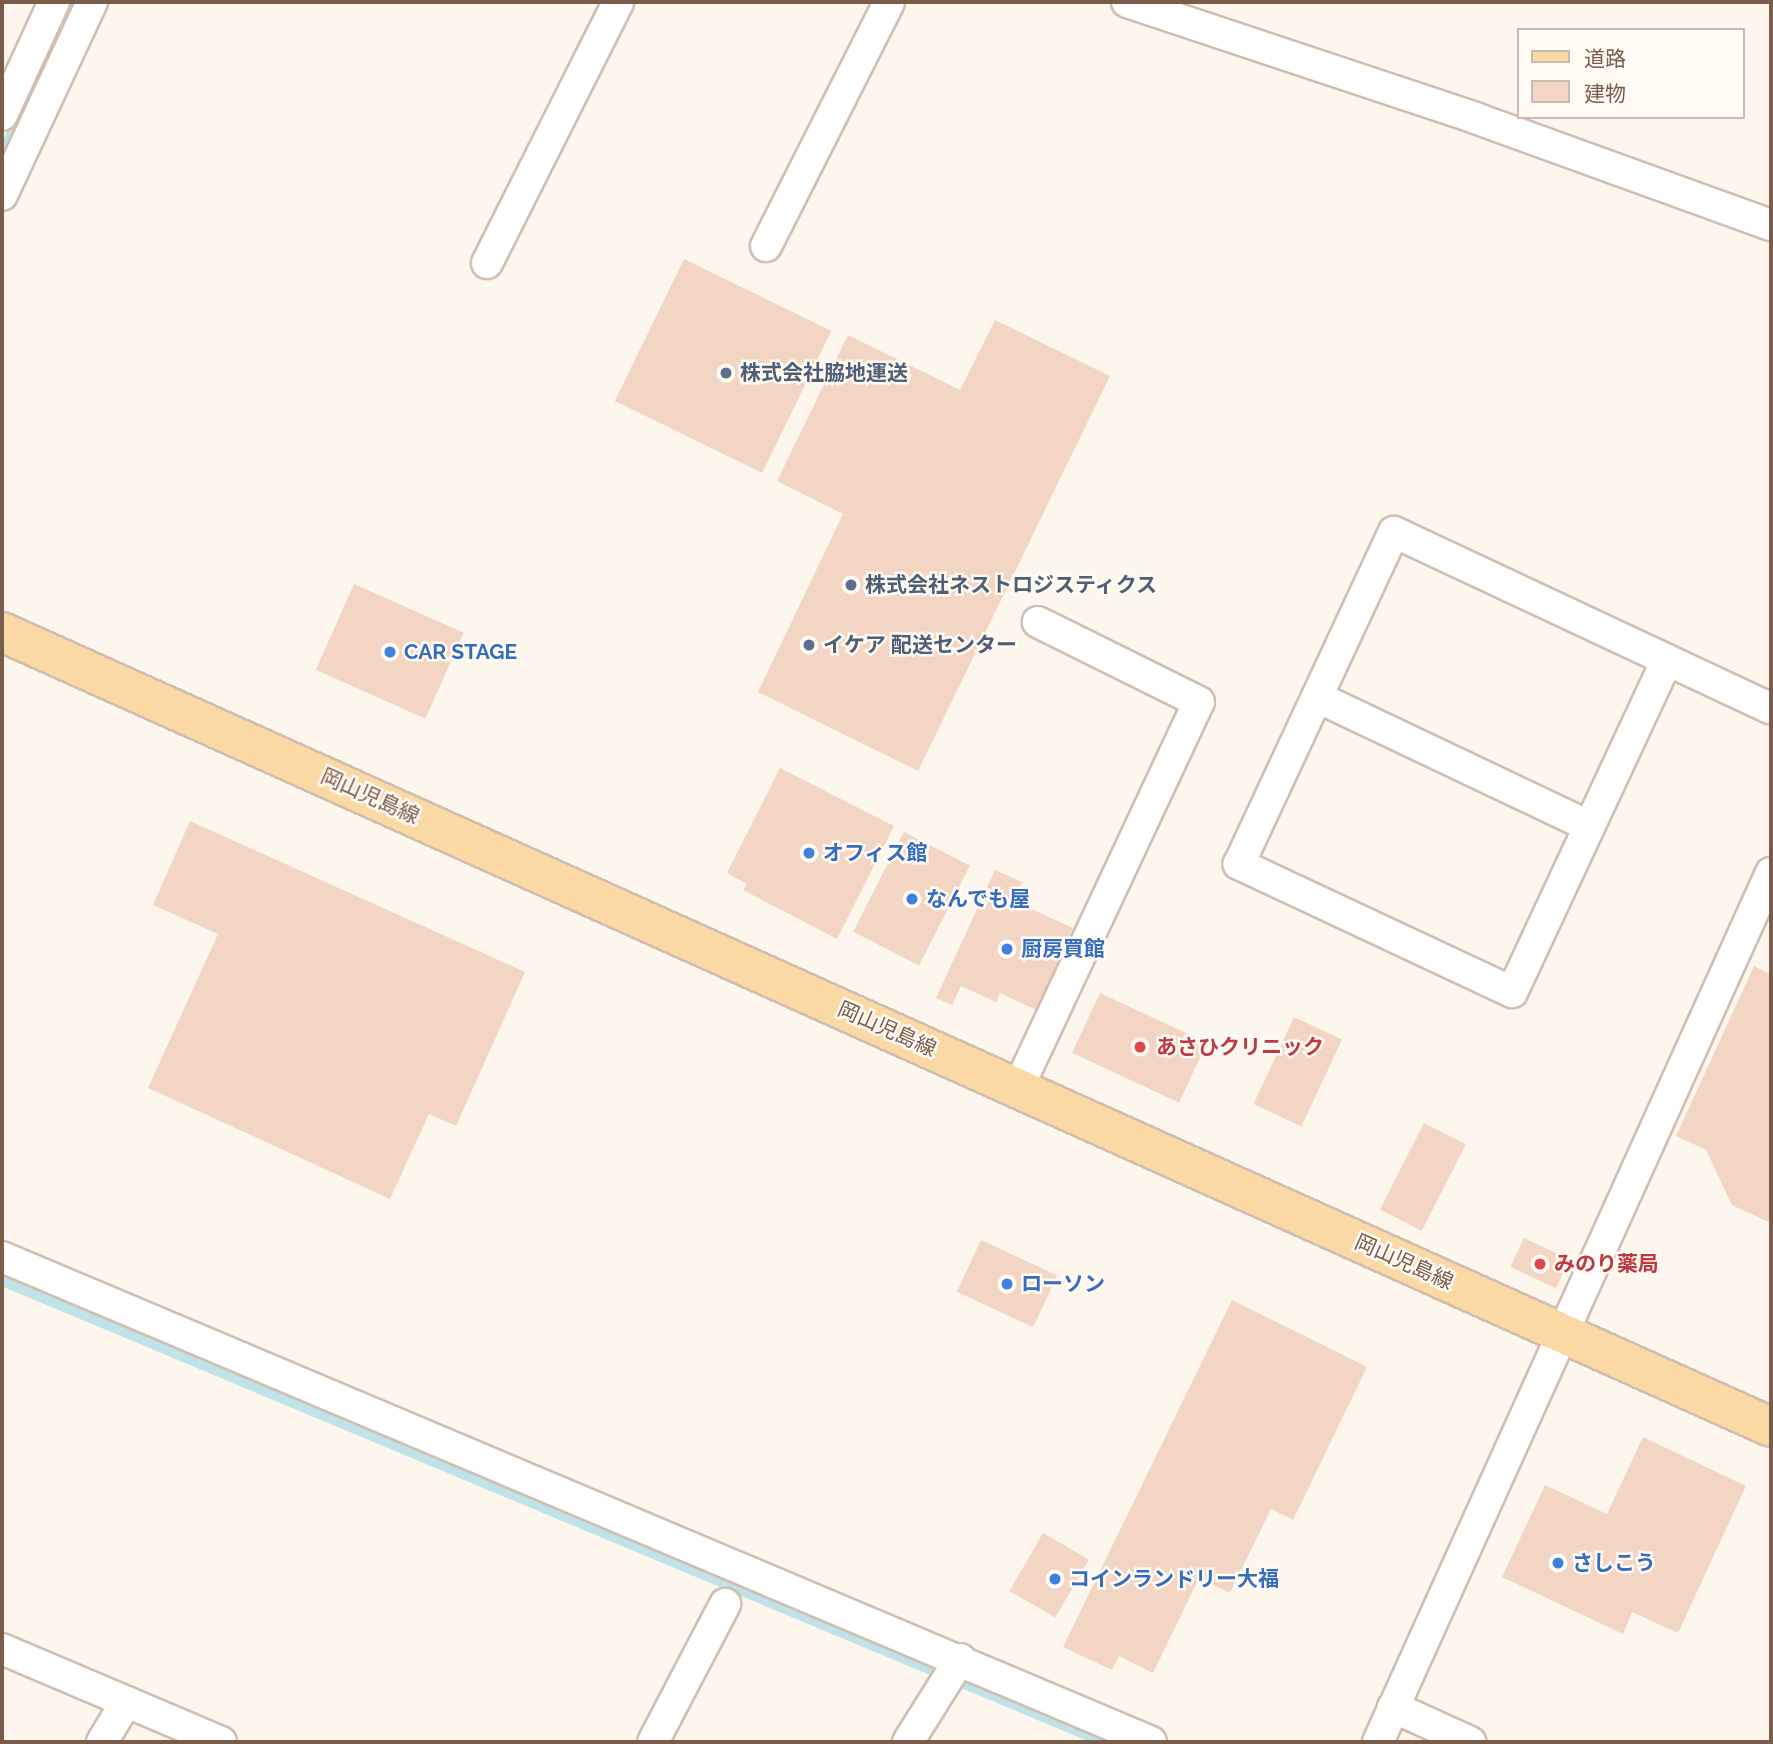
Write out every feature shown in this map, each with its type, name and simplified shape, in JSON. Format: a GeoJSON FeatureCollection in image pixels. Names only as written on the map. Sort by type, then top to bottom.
{"type":"FeatureCollection","features":[{"type":"Feature","properties":{"kind":"main road","name":"岡山児島線"},"geometry":{"type":"LineString","coordinates":[[2,632],[1771,1427]]}},
{"type":"Feature","properties":{"kind":"street"},"geometry":{"type":"LineString","coordinates":[[3,111],[54,2]]}},
{"type":"Feature","properties":{"kind":"street"},"geometry":{"type":"LineString","coordinates":[[2,195],[92,2]]}},
{"type":"Feature","properties":{"kind":"street"},"geometry":{"type":"LineString","coordinates":[[487,263],[618,2]]}},
{"type":"Feature","properties":{"kind":"street"},"geometry":{"type":"LineString","coordinates":[[766,246],[888,2]]}},
{"type":"Feature","properties":{"kind":"street"},"geometry":{"type":"LineString","coordinates":[[1127,2],[1475,118],[1771,225]]}},
{"type":"Feature","properties":{"kind":"street"},"geometry":{"type":"LineString","coordinates":[[1667,660],[1512,992],[1240,864],[1394,532],[1667,660],[1771,709]]}},
{"type":"Feature","properties":{"kind":"street"},"geometry":{"type":"LineString","coordinates":[[1018,1088],[1199,702],[1038,622]]}},
{"type":"Feature","properties":{"kind":"street"},"geometry":{"type":"LineString","coordinates":[[1317,697],[1589,826]]}},
{"type":"Feature","properties":{"kind":"street"},"geometry":{"type":"LineString","coordinates":[[1378,1742],[1559,1331],[1771,873]]}},
{"type":"Feature","properties":{"kind":"street"},"geometry":{"type":"LineString","coordinates":[[2,1258],[953,1670],[1146,1741]]}},
{"type":"Feature","properties":{"kind":"street"},"geometry":{"type":"LineString","coordinates":[[653,1742],[725,1604]]}},
{"type":"Feature","properties":{"kind":"street"},"geometry":{"type":"LineString","coordinates":[[2,1649],[221,1742]]}},
{"type":"Feature","properties":{"kind":"street"},"geometry":{"type":"LineString","coordinates":[[908,1742],[953,1670]]}},
{"type":"Feature","properties":{"kind":"street"},"geometry":{"type":"LineString","coordinates":[[102,1742],[126,1702]]}},
{"type":"Feature","properties":{"kind":"street"},"geometry":{"type":"LineString","coordinates":[[1394,1707],[1470,1742]]}},
{"type":"Feature","properties":{"kind":"building"},"geometry":{"type":"Polygon","coordinates":[[[684,259],[831,331],[762,473],[615,401],[684,259]]]}},
{"type":"Feature","properties":{"kind":"building"},"geometry":{"type":"Polygon","coordinates":[[[995,320],[1110,376],[918,771],[758,692],[843,514],[777,481],[848,335],[960,390],[995,320]]]}},
{"type":"Feature","properties":{"kind":"building"},"geometry":{"type":"Polygon","coordinates":[[[354,584],[464,633],[425,719],[316,670],[354,584]]]}},
{"type":"Feature","properties":{"kind":"building"},"geometry":{"type":"Polygon","coordinates":[[[780,768],[894,826],[837,939],[743,890],[747,884],[727,873],[780,768]]]}},
{"type":"Feature","properties":{"kind":"building"},"geometry":{"type":"Polygon","coordinates":[[[190,821],[525,972],[456,1126],[429,1114],[390,1199],[148,1088],[218,934],[153,905],[190,821]]]}},
{"type":"Feature","properties":{"kind":"building"},"geometry":{"type":"Polygon","coordinates":[[[904,832],[970,866],[919,965],[853,932],[904,832]]]}},
{"type":"Feature","properties":{"kind":"building"},"geometry":{"type":"Polygon","coordinates":[[[995,870],[1022,882],[1014,901],[1073,928],[1036,1010],[1000,993],[996,1002],[961,986],[952,1005],[936,998],[995,870]]]}},
{"type":"Feature","properties":{"kind":"building"},"geometry":{"type":"Polygon","coordinates":[[[1754,966],[1771,975],[1771,1223],[1732,1205],[1706,1150],[1676,1136],[1754,966]]]}},
{"type":"Feature","properties":{"kind":"building"},"geometry":{"type":"Polygon","coordinates":[[[1100,993],[1207,1043],[1179,1103],[1072,1053],[1100,993]]]}},
{"type":"Feature","properties":{"kind":"building"},"geometry":{"type":"Polygon","coordinates":[[[1294,1017],[1342,1039],[1301,1126],[1253,1104],[1294,1017]]]}},
{"type":"Feature","properties":{"kind":"building"},"geometry":{"type":"Polygon","coordinates":[[[1424,1123],[1466,1144],[1422,1231],[1380,1209],[1424,1123]]]}},
{"type":"Feature","properties":{"kind":"building"},"geometry":{"type":"Polygon","coordinates":[[[1524,1238],[1569,1259],[1556,1288],[1510,1267],[1524,1238]]]}},
{"type":"Feature","properties":{"kind":"building"},"geometry":{"type":"Polygon","coordinates":[[[981,1240],[1057,1275],[1033,1327],[957,1292],[981,1240]]]}},
{"type":"Feature","properties":{"kind":"building"},"geometry":{"type":"Polygon","coordinates":[[[1232,1300],[1367,1367],[1293,1520],[1271,1509],[1230,1593],[1199,1578],[1153,1673],[1119,1656],[1112,1670],[1063,1647],[1232,1300]]]}},
{"type":"Feature","properties":{"kind":"building"},"geometry":{"type":"Polygon","coordinates":[[[1643,1437],[1746,1486],[1678,1633],[1632,1612],[1623,1634],[1502,1577],[1545,1485],[1607,1514],[1643,1437]]]}},
{"type":"Feature","properties":{"kind":"building"},"geometry":{"type":"Polygon","coordinates":[[[1043,1533],[1089,1560],[1055,1618],[1010,1591],[1043,1533]]]}},
{"type":"Feature","properties":{"kind":"waterway"},"geometry":{"type":"LineString","coordinates":[[2,154],[73,2]]}},
{"type":"Feature","properties":{"kind":"waterway"},"geometry":{"type":"LineString","coordinates":[[2,1281],[1103,1742]]}},
{"type":"Feature","properties":{"kind":"place","name":"株式会社脇地運送"},"geometry":{"type":"Point","coordinates":[726,373]}},
{"type":"Feature","properties":{"kind":"place","name":"株式会社ネストロジスティクス"},"geometry":{"type":"Point","coordinates":[851,585]}},
{"type":"Feature","properties":{"kind":"place","name":"イケア 配送センター"},"geometry":{"type":"Point","coordinates":[809,645]}},
{"type":"Feature","properties":{"kind":"place","name":"CAR STAGE"},"geometry":{"type":"Point","coordinates":[390,652]}},
{"type":"Feature","properties":{"kind":"place","name":"オフィス館"},"geometry":{"type":"Point","coordinates":[809,853]}},
{"type":"Feature","properties":{"kind":"place","name":"なんでも屋"},"geometry":{"type":"Point","coordinates":[912,899]}},
{"type":"Feature","properties":{"kind":"place","name":"厨房買館"},"geometry":{"type":"Point","coordinates":[1007,949]}},
{"type":"Feature","properties":{"kind":"place","name":"あさひクリニック"},"geometry":{"type":"Point","coordinates":[1140,1047]}},
{"type":"Feature","properties":{"kind":"place","name":"みのり薬局"},"geometry":{"type":"Point","coordinates":[1540,1264]}},
{"type":"Feature","properties":{"kind":"place","name":"ローソン"},"geometry":{"type":"Point","coordinates":[1007,1284]}},
{"type":"Feature","properties":{"kind":"place","name":"さしこう"},"geometry":{"type":"Point","coordinates":[1558,1563]}},
{"type":"Feature","properties":{"kind":"place","name":"コインランドリー大福"},"geometry":{"type":"Point","coordinates":[1055,1579]}}]}
